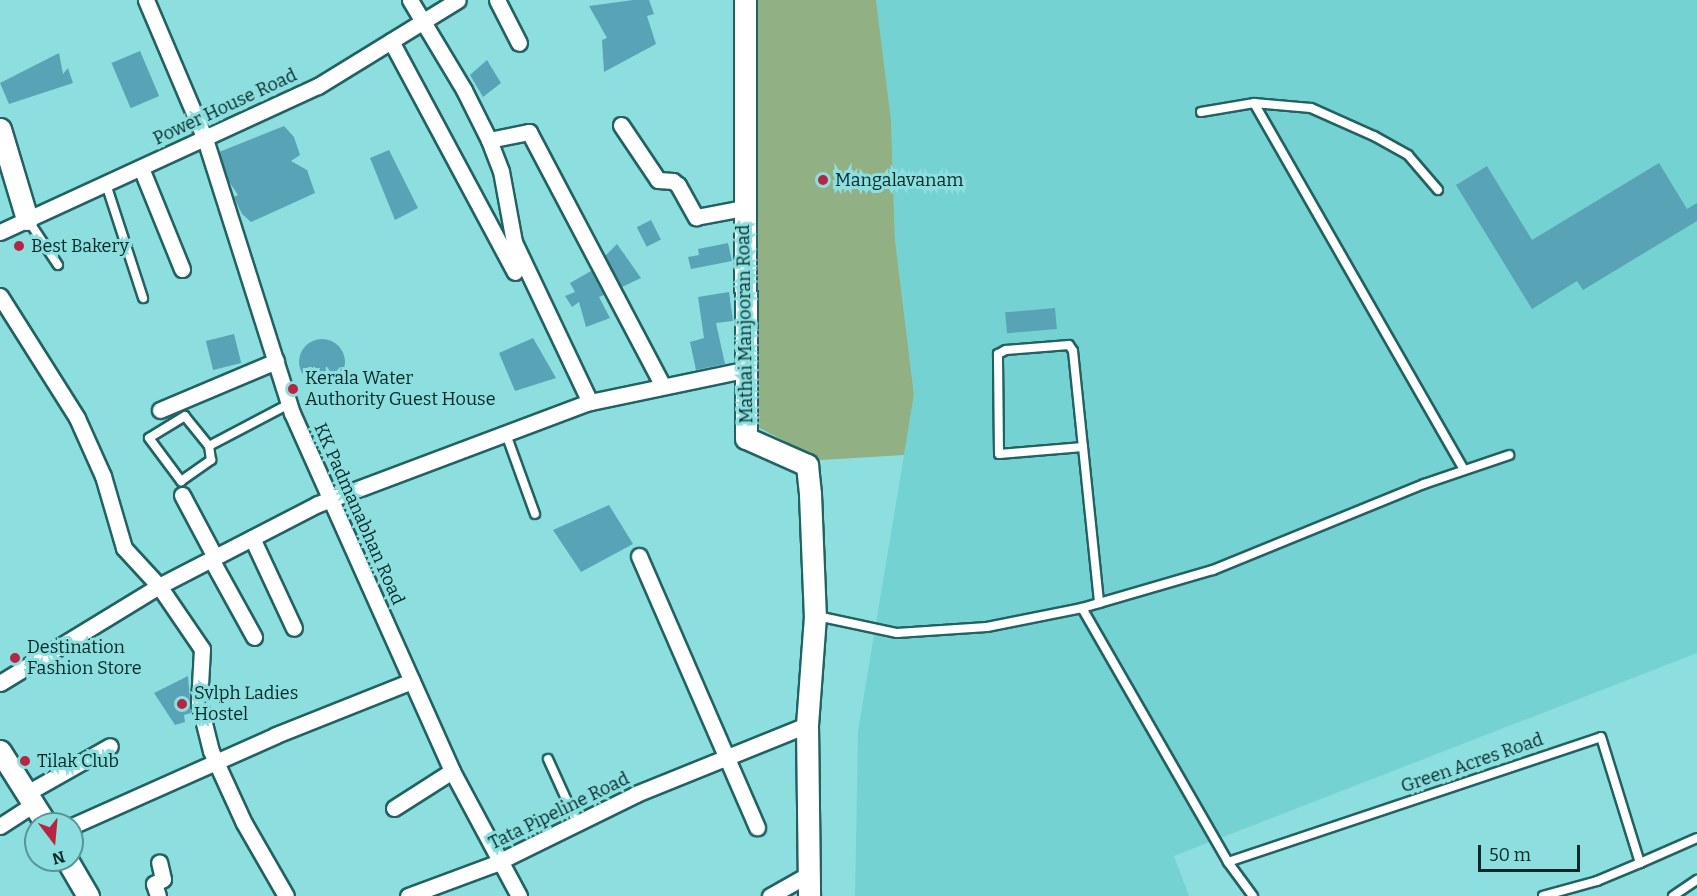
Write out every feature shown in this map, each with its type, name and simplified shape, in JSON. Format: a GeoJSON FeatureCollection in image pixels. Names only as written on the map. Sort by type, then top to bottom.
{"type":"FeatureCollection","features":[{"type":"Feature","properties":{"kind":"street","name":"KK Padmanabhan Road"},"geometry":{"type":"LineString","coordinates":[[146,0],[205,139],[289,404],[452,771],[519,896]]}},
{"type":"Feature","properties":{"kind":"street"},"geometry":{"type":"LineString","coordinates":[[410,0],[489,140],[501,171],[518,266]]}},
{"type":"Feature","properties":{"kind":"street","name":"Power House Road"},"geometry":{"type":"LineString","coordinates":[[0,232],[318,86],[458,0]]}},
{"type":"Feature","properties":{"kind":"street"},"geometry":{"type":"LineString","coordinates":[[497,0],[519,43]]}},
{"type":"Feature","properties":{"kind":"street","name":"Mathai Manjooran Road"},"geometry":{"type":"LineString","coordinates":[[745,0],[743,370],[746,438],[807,465],[815,615],[807,725],[809,896]]}},
{"type":"Feature","properties":{"kind":"street"},"geometry":{"type":"LineString","coordinates":[[391,41],[518,266],[590,402]]}},
{"type":"Feature","properties":{"kind":"street"},"geometry":{"type":"LineString","coordinates":[[621,125],[658,180],[673,181],[678,185],[696,217],[744,208]]}},
{"type":"Feature","properties":{"kind":"street"},"geometry":{"type":"LineString","coordinates":[[0,129],[27,219]]}},
{"type":"Feature","properties":{"kind":"street"},"geometry":{"type":"LineString","coordinates":[[489,140],[529,132],[663,387]]}},
{"type":"Feature","properties":{"kind":"street"},"geometry":{"type":"LineString","coordinates":[[141,168],[182,269]]}},
{"type":"Feature","properties":{"kind":"street"},"geometry":{"type":"LineString","coordinates":[[0,296],[34,356],[77,418],[103,476],[124,548],[159,586],[202,650],[199,703],[216,762],[244,823],[286,896]]}},
{"type":"Feature","properties":{"kind":"street"},"geometry":{"type":"LineString","coordinates":[[160,410],[276,361]]}},
{"type":"Feature","properties":{"kind":"street"},"geometry":{"type":"LineString","coordinates":[[0,683],[159,586],[318,504],[590,402],[743,370]]}},
{"type":"Feature","properties":{"kind":"street"},"geometry":{"type":"LineString","coordinates":[[182,495],[254,637]]}},
{"type":"Feature","properties":{"kind":"street"},"geometry":{"type":"LineString","coordinates":[[252,538],[294,627]]}},
{"type":"Feature","properties":{"kind":"street"},"geometry":{"type":"LineString","coordinates":[[639,556],[757,828]]}},
{"type":"Feature","properties":{"kind":"street"},"geometry":{"type":"LineString","coordinates":[[84,821],[216,762],[412,681]]}},
{"type":"Feature","properties":{"kind":"street","name":"Tata Pipeline Road"},"geometry":{"type":"LineString","coordinates":[[408,896],[500,861],[577,823],[725,757],[807,725]]}},
{"type":"Feature","properties":{"kind":"street"},"geometry":{"type":"LineString","coordinates":[[0,826],[31,799],[110,746]]}},
{"type":"Feature","properties":{"kind":"street"},"geometry":{"type":"LineString","coordinates":[[0,751],[39,812]]}},
{"type":"Feature","properties":{"kind":"street"},"geometry":{"type":"LineString","coordinates":[[394,808],[452,771]]}},
{"type":"Feature","properties":{"kind":"street"},"geometry":{"type":"LineString","coordinates":[[158,896],[154,884],[163,879],[159,862]]}},
{"type":"Feature","properties":{"kind":"street"},"geometry":{"type":"LineString","coordinates":[[74,872],[88,896]]}},
{"type":"Feature","properties":{"kind":"street"},"geometry":{"type":"LineString","coordinates":[[770,896],[809,874]]}},
{"type":"Feature","properties":{"kind":"lane"},"geometry":{"type":"LineString","coordinates":[[1254,103],[1464,469]]}},
{"type":"Feature","properties":{"kind":"lane"},"geometry":{"type":"LineString","coordinates":[[1202,112],[1254,103],[1311,108],[1374,136],[1408,155],[1438,190]]}},
{"type":"Feature","properties":{"kind":"lane"},"geometry":{"type":"LineString","coordinates":[[106,184],[142,298]]}},
{"type":"Feature","properties":{"kind":"lane"},"geometry":{"type":"LineString","coordinates":[[27,219],[58,266]]}},
{"type":"Feature","properties":{"kind":"lane"},"geometry":{"type":"LineString","coordinates":[[1083,447],[999,454],[998,354],[1069,345],[1073,351],[1100,603]]}},
{"type":"Feature","properties":{"kind":"lane"},"geometry":{"type":"LineString","coordinates":[[210,446],[289,404]]}},
{"type":"Feature","properties":{"kind":"lane"},"geometry":{"type":"LineString","coordinates":[[185,416],[210,446],[211,460],[181,482],[149,438],[185,416]]}},
{"type":"Feature","properties":{"kind":"lane"},"geometry":{"type":"LineString","coordinates":[[506,434],[535,514]]}},
{"type":"Feature","properties":{"kind":"lane"},"geometry":{"type":"LineString","coordinates":[[815,615],[897,633],[987,627],[1082,608],[1213,570],[1464,469],[1509,455]]}},
{"type":"Feature","properties":{"kind":"lane"},"geometry":{"type":"LineString","coordinates":[[1082,608],[1228,862],[1253,896]]}},
{"type":"Feature","properties":{"kind":"lane","name":"Green Acres Road"},"geometry":{"type":"LineString","coordinates":[[1228,862],[1601,737],[1640,863]]}},
{"type":"Feature","properties":{"kind":"lane"},"geometry":{"type":"LineString","coordinates":[[548,759],[577,823]]}},
{"type":"Feature","properties":{"kind":"lane"},"geometry":{"type":"LineString","coordinates":[[1543,896],[1597,881],[1697,838]]}},
{"type":"Feature","properties":{"kind":"lane"},"geometry":{"type":"LineString","coordinates":[[1673,896],[1697,880]]}},
{"type":"Feature","properties":{"kind":"shaded area"},"geometry":{"type":"Polygon","coordinates":[[[876,0],[1697,0],[1697,653],[1174,856],[1189,896],[855,896],[858,731],[914,395],[895,240],[891,120],[876,0]]]}},
{"type":"Feature","properties":{"kind":"green space","name":"Mangalavanam"},"geometry":{"type":"Polygon","coordinates":[[[753,0],[876,0],[891,120],[895,240],[914,395],[904,455],[821,460],[756,426],[753,0]]]}},
{"type":"Feature","properties":{"kind":"building"},"geometry":{"type":"Polygon","coordinates":[[[649,0],[654,14],[647,16],[656,44],[604,72],[602,40],[607,38],[589,6],[649,0]]]}},
{"type":"Feature","properties":{"kind":"building"},"geometry":{"type":"Polygon","coordinates":[[[140,51],[159,96],[131,108],[111,63],[140,51]]]}},
{"type":"Feature","properties":{"kind":"building"},"geometry":{"type":"Polygon","coordinates":[[[59,53],[63,74],[68,68],[73,83],[9,104],[0,83],[59,53]]]}},
{"type":"Feature","properties":{"kind":"building"},"geometry":{"type":"Polygon","coordinates":[[[487,60],[501,83],[483,97],[470,75],[487,60]]]}},
{"type":"Feature","properties":{"kind":"building"},"geometry":{"type":"Polygon","coordinates":[[[284,126],[294,137],[300,155],[291,161],[307,170],[315,193],[251,222],[242,214],[234,197],[238,195],[228,180],[219,152],[284,126]]]}},
{"type":"Feature","properties":{"kind":"building"},"geometry":{"type":"Polygon","coordinates":[[[389,150],[418,208],[395,220],[370,158],[389,150]]]}},
{"type":"Feature","properties":{"kind":"building"},"geometry":{"type":"Polygon","coordinates":[[[1659,163],[1687,209],[1697,203],[1697,221],[1583,290],[1577,281],[1532,309],[1456,185],[1487,166],[1532,240],[1659,163]]]}},
{"type":"Feature","properties":{"kind":"building"},"geometry":{"type":"Polygon","coordinates":[[[651,220],[661,240],[647,247],[637,227],[651,220]]]}},
{"type":"Feature","properties":{"kind":"building"},"geometry":{"type":"Polygon","coordinates":[[[728,243],[732,261],[691,269],[688,257],[699,255],[698,249],[728,243]]]}},
{"type":"Feature","properties":{"kind":"building"},"geometry":{"type":"Polygon","coordinates":[[[617,244],[641,278],[622,287],[605,256],[617,244]]]}},
{"type":"Feature","properties":{"kind":"building"},"geometry":{"type":"Polygon","coordinates":[[[591,271],[604,295],[599,297],[610,318],[586,327],[579,302],[572,307],[565,296],[575,292],[570,283],[591,271]]]}},
{"type":"Feature","properties":{"kind":"building"},"geometry":{"type":"Polygon","coordinates":[[[729,292],[733,321],[716,323],[725,364],[696,370],[690,342],[704,338],[698,297],[729,292]]]}},
{"type":"Feature","properties":{"kind":"building"},"geometry":{"type":"Polygon","coordinates":[[[1055,308],[1057,329],[1007,333],[1005,312],[1055,308]]]}},
{"type":"Feature","properties":{"kind":"building"},"geometry":{"type":"Polygon","coordinates":[[[234,334],[241,363],[213,370],[206,341],[234,334]]]}},
{"type":"Feature","properties":{"kind":"building"},"geometry":{"type":"Polygon","coordinates":[[[533,338],[556,378],[515,391],[499,353],[533,338]]]}},
{"type":"Feature","properties":{"kind":"building"},"geometry":{"type":"Polygon","coordinates":[[[322,339],[331,340],[339,345],[344,353],[344,371],[339,379],[331,384],[322,385],[313,384],[305,379],[300,371],[299,362],[300,353],[305,345],[313,340],[322,339]]]}},
{"type":"Feature","properties":{"kind":"building"},"geometry":{"type":"Polygon","coordinates":[[[609,505],[633,544],[581,572],[553,530],[609,505]]]}},
{"type":"Feature","properties":{"kind":"building"},"geometry":{"type":"Polygon","coordinates":[[[188,676],[191,713],[184,715],[185,722],[175,725],[154,693],[188,676]]]}},
{"type":"Feature","properties":{"kind":"place","name":"Mangalavanam"},"geometry":{"type":"Point","coordinates":[823,180]}},
{"type":"Feature","properties":{"kind":"place","name":"Best Bakery"},"geometry":{"type":"Point","coordinates":[19,246]}},
{"type":"Feature","properties":{"kind":"place","name":"Kerala Water Authority Guest House"},"geometry":{"type":"Point","coordinates":[293,389]}},
{"type":"Feature","properties":{"kind":"place","name":"Destination Fashion Store"},"geometry":{"type":"Point","coordinates":[15,658]}},
{"type":"Feature","properties":{"kind":"place","name":"Sylph Ladies Hostel"},"geometry":{"type":"Point","coordinates":[182,704]}},
{"type":"Feature","properties":{"kind":"place","name":"Tilak Club"},"geometry":{"type":"Point","coordinates":[25,761]}}]}
